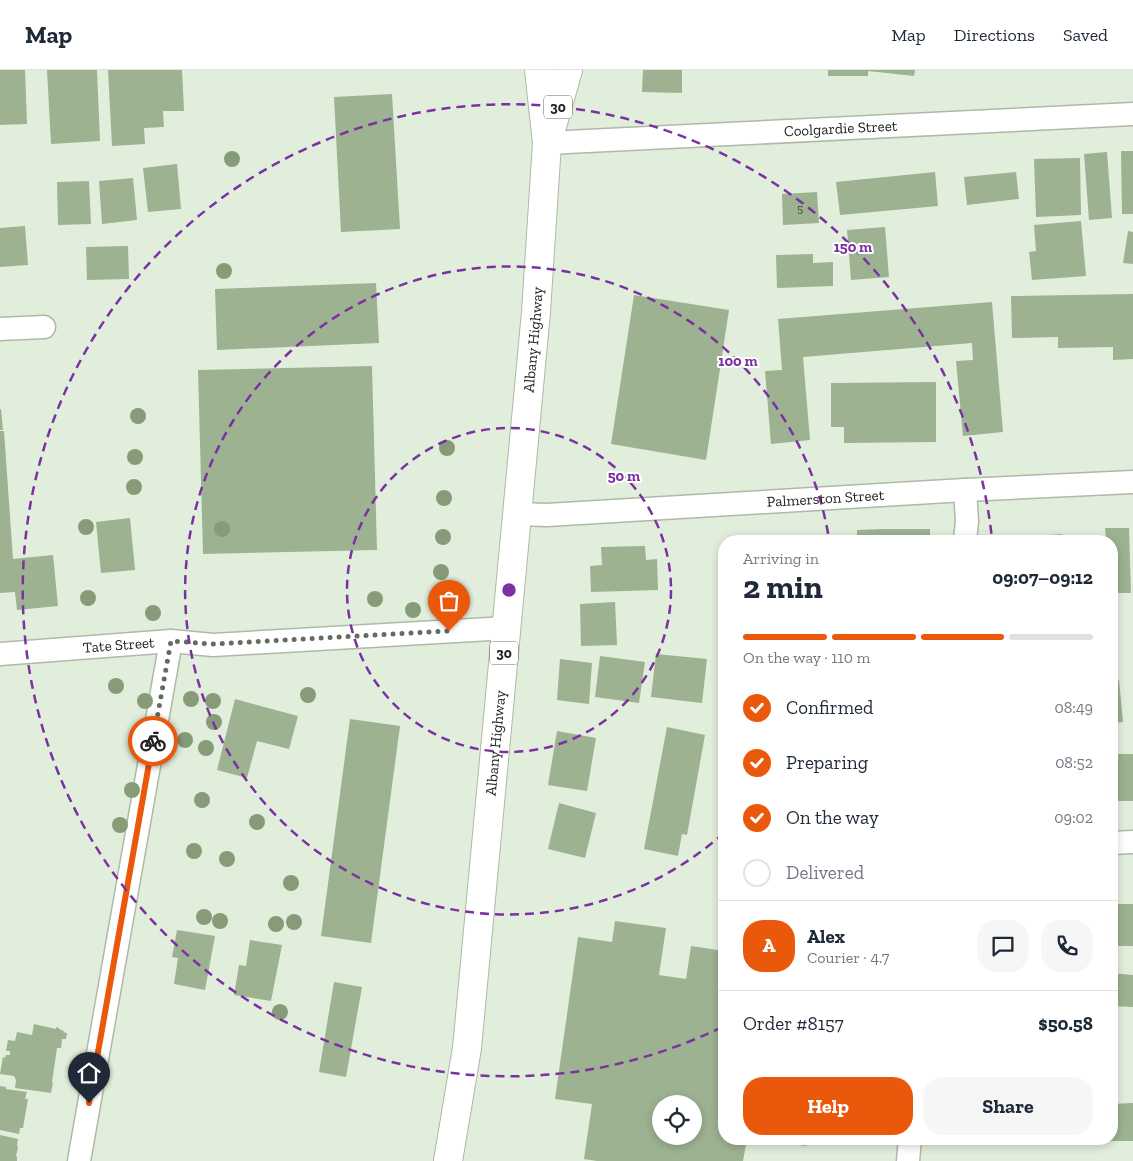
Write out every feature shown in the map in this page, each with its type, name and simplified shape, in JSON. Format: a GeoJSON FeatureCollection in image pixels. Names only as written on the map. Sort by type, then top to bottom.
{"type":"FeatureCollection","features":[{"type":"Feature","properties":{"kind":"highway","name":"Albany Highway"},"geometry":{"type":"LineString","coordinates":[[448,1161],[467,1048],[535,322],[547,144],[539,70]]}},
{"type":"Feature","properties":{"kind":"highway","name":"Albany Highway"},"geometry":{"type":"LineString","coordinates":[[547,144],[568,70]]}},
{"type":"Feature","properties":{"kind":"street","name":"Coolgardie Street"},"geometry":{"type":"LineString","coordinates":[[547,144],[1133,114]]}},
{"type":"Feature","properties":{"kind":"street"},"geometry":{"type":"LineString","coordinates":[[0,329],[44,326]]}},
{"type":"Feature","properties":{"kind":"street","name":"Palmerston Street"},"geometry":{"type":"LineString","coordinates":[[518,514],[547,514],[1133,482]]}},
{"type":"Feature","properties":{"kind":"street"},"geometry":{"type":"LineString","coordinates":[[965,490],[967,521],[966,535]]}},
{"type":"Feature","properties":{"kind":"street","name":"Tate Street"},"geometry":{"type":"LineString","coordinates":[[0,654],[171,641],[213,644],[507,628]]}},
{"type":"Feature","properties":{"kind":"street"},"geometry":{"type":"LineString","coordinates":[[79,1161],[171,641]]}},
{"type":"Feature","properties":{"kind":"street"},"geometry":{"type":"LineString","coordinates":[[1118,843],[1133,842]]}},
{"type":"Feature","properties":{"kind":"street"},"geometry":{"type":"LineString","coordinates":[[908,1161],[909,1145]]}},
{"type":"Feature","properties":{"kind":"building"},"geometry":{"type":"Polygon","coordinates":[[[0,70],[25,70],[27,124],[0,125],[0,70]]]}},
{"type":"Feature","properties":{"kind":"building"},"geometry":{"type":"Polygon","coordinates":[[[47,70],[97,70],[100,141],[51,144],[47,70]]]}},
{"type":"Feature","properties":{"kind":"building"},"geometry":{"type":"Polygon","coordinates":[[[108,70],[182,70],[184,111],[163,111],[164,127],[144,128],[145,144],[112,146],[108,70]]]}},
{"type":"Feature","properties":{"kind":"building"},"geometry":{"type":"Polygon","coordinates":[[[643,70],[682,70],[682,93],[642,92],[643,70]]]}},
{"type":"Feature","properties":{"kind":"building"},"geometry":{"type":"Polygon","coordinates":[[[828,70],[915,70],[914,76],[868,71],[868,76],[828,76],[828,70]]]}},
{"type":"Feature","properties":{"kind":"building"},"geometry":{"type":"Polygon","coordinates":[[[392,94],[400,229],[341,232],[334,97],[392,94]]]}},
{"type":"Feature","properties":{"kind":"building"},"geometry":{"type":"Polygon","coordinates":[[[1121,151],[1133,151],[1133,214],[1122,214],[1121,151]]]}},
{"type":"Feature","properties":{"kind":"building"},"geometry":{"type":"Polygon","coordinates":[[[1107,152],[1112,218],[1089,220],[1084,154],[1107,152]]]}},
{"type":"Feature","properties":{"kind":"building"},"geometry":{"type":"Polygon","coordinates":[[[1080,158],[1081,215],[1036,217],[1034,159],[1080,158]]]}},
{"type":"Feature","properties":{"kind":"building"},"geometry":{"type":"Polygon","coordinates":[[[177,164],[181,209],[148,212],[143,168],[177,164]]]}},
{"type":"Feature","properties":{"kind":"building"},"geometry":{"type":"Polygon","coordinates":[[[935,172],[938,206],[840,215],[836,182],[935,172]]]}},
{"type":"Feature","properties":{"kind":"building"},"geometry":{"type":"Polygon","coordinates":[[[1016,172],[1019,199],[967,205],[964,177],[1016,172]]]}},
{"type":"Feature","properties":{"kind":"building"},"geometry":{"type":"Polygon","coordinates":[[[133,178],[137,220],[102,224],[99,181],[133,178]]]}},
{"type":"Feature","properties":{"kind":"building"},"geometry":{"type":"Polygon","coordinates":[[[89,181],[91,224],[58,225],[57,182],[89,181]]]}},
{"type":"Feature","properties":{"kind":"building"},"geometry":{"type":"Polygon","coordinates":[[[817,192],[819,223],[783,225],[782,194],[817,192]]]}},
{"type":"Feature","properties":{"kind":"building"},"geometry":{"type":"Polygon","coordinates":[[[1081,221],[1086,276],[1032,280],[1029,252],[1036,251],[1034,225],[1081,221]]]}},
{"type":"Feature","properties":{"kind":"building"},"geometry":{"type":"Polygon","coordinates":[[[25,226],[28,265],[0,267],[0,228],[25,226]]]}},
{"type":"Feature","properties":{"kind":"building"},"geometry":{"type":"Polygon","coordinates":[[[885,227],[889,277],[851,280],[847,230],[885,227]]]}},
{"type":"Feature","properties":{"kind":"building"},"geometry":{"type":"Polygon","coordinates":[[[1128,231],[1133,232],[1133,264],[1123,263],[1128,231]]]}},
{"type":"Feature","properties":{"kind":"building"},"geometry":{"type":"Polygon","coordinates":[[[128,246],[129,279],[87,280],[86,247],[128,246]]]}},
{"type":"Feature","properties":{"kind":"building"},"geometry":{"type":"Polygon","coordinates":[[[813,254],[813,263],[833,262],[833,286],[777,288],[776,255],[813,254]]]}},
{"type":"Feature","properties":{"kind":"building"},"geometry":{"type":"Polygon","coordinates":[[[376,283],[379,343],[217,350],[215,289],[376,283]]]}},
{"type":"Feature","properties":{"kind":"building"},"geometry":{"type":"Polygon","coordinates":[[[1133,294],[1133,359],[1113,360],[1113,347],[1058,348],[1058,337],[1012,338],[1011,296],[1133,294]]]}},
{"type":"Feature","properties":{"kind":"building"},"geometry":{"type":"Polygon","coordinates":[[[634,295],[729,310],[706,460],[611,444],[634,295]]]}},
{"type":"Feature","properties":{"kind":"building"},"geometry":{"type":"Polygon","coordinates":[[[992,302],[1003,432],[963,436],[956,361],[973,360],[972,343],[803,357],[810,440],[771,444],[765,371],[782,370],[778,319],[992,302]]]}},
{"type":"Feature","properties":{"kind":"building"},"geometry":{"type":"Polygon","coordinates":[[[372,366],[377,550],[203,554],[198,370],[372,366]]]}},
{"type":"Feature","properties":{"kind":"building"},"geometry":{"type":"Polygon","coordinates":[[[936,382],[936,442],[844,443],[844,427],[831,427],[831,383],[936,382]]]}},
{"type":"Feature","properties":{"kind":"building"},"geometry":{"type":"Polygon","coordinates":[[[1,409],[3,430],[0,430],[1,409]]]}},
{"type":"Feature","properties":{"kind":"building"},"geometry":{"type":"Polygon","coordinates":[[[0,431],[4,431],[13,559],[53,555],[58,606],[17,610],[15,592],[0,593],[0,431]]]}},
{"type":"Feature","properties":{"kind":"building"},"geometry":{"type":"Polygon","coordinates":[[[130,518],[135,570],[101,573],[96,522],[130,518]]]}},
{"type":"Feature","properties":{"kind":"building"},"geometry":{"type":"Polygon","coordinates":[[[1105,528],[1129,528],[1131,593],[1118,593],[1118,535],[1106,535],[1105,528]]]}},
{"type":"Feature","properties":{"kind":"building"},"geometry":{"type":"Polygon","coordinates":[[[930,529],[930,535],[857,535],[857,530],[930,529]]]}},
{"type":"Feature","properties":{"kind":"building"},"geometry":{"type":"Polygon","coordinates":[[[645,546],[646,560],[657,559],[658,590],[591,592],[590,566],[602,565],[601,547],[645,546]]]}},
{"type":"Feature","properties":{"kind":"building"},"geometry":{"type":"Polygon","coordinates":[[[615,602],[617,645],[581,646],[580,604],[615,602]]]}},
{"type":"Feature","properties":{"kind":"building"},"geometry":{"type":"Polygon","coordinates":[[[656,654],[707,659],[702,703],[651,697],[656,654]]]}},
{"type":"Feature","properties":{"kind":"building"},"geometry":{"type":"Polygon","coordinates":[[[600,656],[645,662],[639,703],[595,697],[600,656]]]}},
{"type":"Feature","properties":{"kind":"building"},"geometry":{"type":"Polygon","coordinates":[[[560,659],[592,663],[589,704],[557,700],[560,659]]]}},
{"type":"Feature","properties":{"kind":"building"},"geometry":{"type":"Polygon","coordinates":[[[1118,680],[1123,722],[1118,722],[1118,680]]]}},
{"type":"Feature","properties":{"kind":"building"},"geometry":{"type":"Polygon","coordinates":[[[235,699],[298,716],[289,749],[257,741],[247,778],[217,770],[235,699]]]}},
{"type":"Feature","properties":{"kind":"building"},"geometry":{"type":"Polygon","coordinates":[[[350,719],[400,726],[371,943],[321,936],[350,719]]]}},
{"type":"Feature","properties":{"kind":"building"},"geometry":{"type":"Polygon","coordinates":[[[667,727],[705,735],[687,835],[682,834],[678,856],[644,849],[667,727]]]}},
{"type":"Feature","properties":{"kind":"building"},"geometry":{"type":"Polygon","coordinates":[[[557,731],[596,738],[587,791],[548,785],[557,731]]]}},
{"type":"Feature","properties":{"kind":"building"},"geometry":{"type":"Polygon","coordinates":[[[1118,754],[1133,754],[1133,801],[1118,801],[1118,754]]]}},
{"type":"Feature","properties":{"kind":"building"},"geometry":{"type":"Polygon","coordinates":[[[559,803],[596,813],[585,858],[548,849],[559,803]]]}},
{"type":"Feature","properties":{"kind":"building"},"geometry":{"type":"Polygon","coordinates":[[[1118,904],[1133,904],[1133,946],[1118,946],[1118,904]]]}},
{"type":"Feature","properties":{"kind":"building"},"geometry":{"type":"Polygon","coordinates":[[[615,921],[666,928],[659,975],[686,979],[691,946],[718,950],[718,1145],[746,1145],[743,1161],[597,1161],[584,1159],[592,1104],[555,1099],[578,937],[612,942],[615,921]]]}},
{"type":"Feature","properties":{"kind":"building"},"geometry":{"type":"Polygon","coordinates":[[[177,930],[215,936],[205,990],[174,984],[178,958],[172,957],[177,930]]]}},
{"type":"Feature","properties":{"kind":"building"},"geometry":{"type":"Polygon","coordinates":[[[250,940],[282,945],[271,1001],[234,995],[239,965],[246,966],[250,940]]]}},
{"type":"Feature","properties":{"kind":"building"},"geometry":{"type":"Polygon","coordinates":[[[1118,974],[1133,975],[1133,1007],[1118,1006],[1118,974]]]}},
{"type":"Feature","properties":{"kind":"building"},"geometry":{"type":"Polygon","coordinates":[[[334,982],[362,987],[346,1077],[319,1072],[334,982]]]}},
{"type":"Feature","properties":{"kind":"building"},"geometry":{"type":"Polygon","coordinates":[[[34,1024],[56,1029],[56,1027],[67,1033],[66,1039],[62,1039],[61,1048],[57,1048],[51,1093],[15,1088],[16,1080],[14,1076],[0,1074],[3,1057],[5,1058],[6,1055],[10,1055],[10,1051],[6,1051],[8,1040],[15,1041],[17,1032],[32,1035],[34,1024]]]}},
{"type":"Feature","properties":{"kind":"building"},"geometry":{"type":"Polygon","coordinates":[[[0,1086],[6,1087],[6,1089],[27,1092],[25,1099],[28,1099],[23,1128],[20,1128],[19,1134],[0,1130],[0,1086]]]}},
{"type":"Feature","properties":{"kind":"building"},"geometry":{"type":"Polygon","coordinates":[[[1133,1103],[1133,1141],[1118,1141],[1118,1104],[1133,1103]]]}},
{"type":"Feature","properties":{"kind":"building"},"geometry":{"type":"Polygon","coordinates":[[[0,1135],[18,1139],[17,1161],[0,1161],[0,1135]]]}},
{"type":"Feature","properties":{"kind":"way so far"},"geometry":{"type":"LineString","coordinates":[[153,741],[171,641],[213,644],[449,631]]}},
{"type":"Feature","properties":{"kind":"route"},"geometry":{"type":"LineString","coordinates":[[89,1103],[153,741]]}}]}
